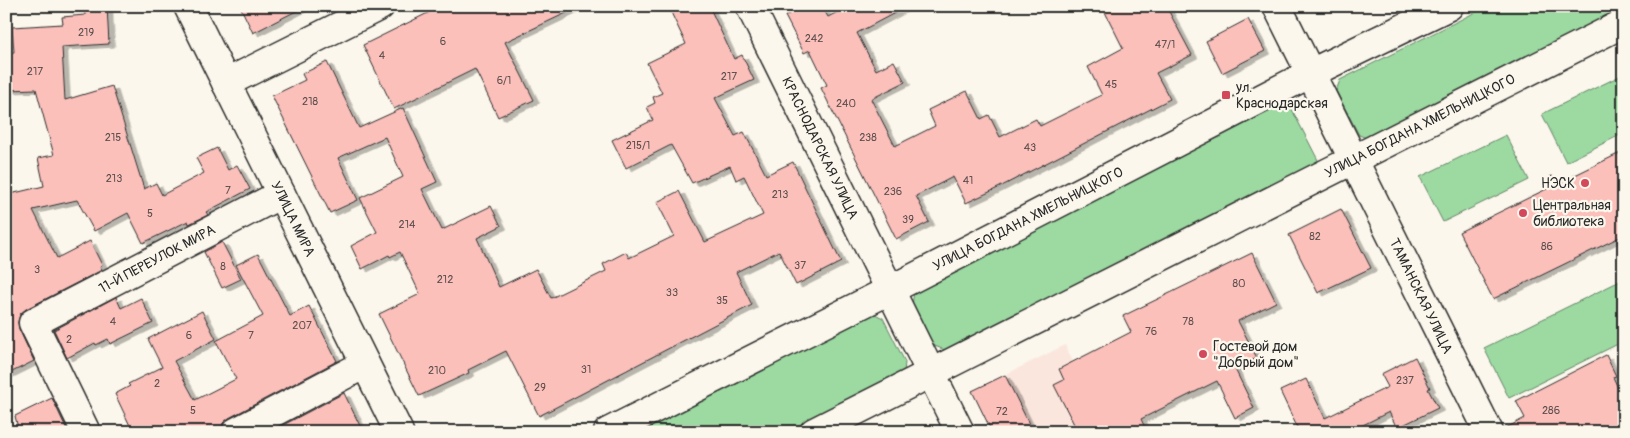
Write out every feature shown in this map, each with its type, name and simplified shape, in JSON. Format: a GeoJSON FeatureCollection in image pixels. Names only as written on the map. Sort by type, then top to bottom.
{"type":"FeatureCollection","features":[{"type":"Feature","properties":{"kind":"main road","name":"УЛИЦА МИРА"},"geometry":{"type":"LineString","coordinates":[[188,6],[399,432]]}},
{"type":"Feature","properties":{"kind":"main road"},"geometry":{"type":"LineString","coordinates":[[226,83],[380,6]]}},
{"type":"Feature","properties":{"kind":"main road","name":"КРАСНОДАРСКАЯ УЛИЦА"},"geometry":{"type":"LineString","coordinates":[[750,6],[931,373]]}},
{"type":"Feature","properties":{"kind":"main road"},"geometry":{"type":"LineString","coordinates":[[1277,6],[1310,73]]}},
{"type":"Feature","properties":{"kind":"main road","name":"УЛИЦА БОГДАНА ХМЕЛЬНИЦКОГО"},"geometry":{"type":"LineString","coordinates":[[608,432],[890,290],[1310,73],[1449,6]]}},
{"type":"Feature","properties":{"kind":"main road","name":"УЛИЦА БОГДАНА ХМЕЛЬНИЦКОГО"},"geometry":{"type":"LineString","coordinates":[[814,432],[1624,24]]}},
{"type":"Feature","properties":{"kind":"main road","name":"ТАМАНСКАЯ УЛИЦА"},"geometry":{"type":"LineString","coordinates":[[1310,73],[1489,432]]}},
{"type":"Feature","properties":{"kind":"main road","name":"11-Й ПЕРЕУЛОК МИРА"},"geometry":{"type":"LineString","coordinates":[[86,432],[33,323],[281,194]]}},
{"type":"Feature","properties":{"kind":"main road"},"geometry":{"type":"LineString","coordinates":[[236,432],[365,364]]}},
{"type":"Feature","properties":{"kind":"main road"},"geometry":{"type":"LineString","coordinates":[[931,373],[960,432]]}},
{"type":"Feature","properties":{"kind":"path"},"geometry":{"type":"LineString","coordinates":[[1551,176],[1555,184]]}},
{"type":"Feature","properties":{"kind":"shaded area"},"geometry":{"type":"Polygon","coordinates":[[[1065,345],[1087,391],[1100,432],[992,432],[972,391],[1065,345]]]}},
{"type":"Feature","properties":{"kind":"green space"},"geometry":{"type":"Polygon","coordinates":[[[1488,6],[1624,6],[1624,8],[1369,139],[1359,135],[1336,91],[1340,80],[1488,6]]]}},
{"type":"Feature","properties":{"kind":"green space"},"geometry":{"type":"Polygon","coordinates":[[[1624,74],[1624,133],[1566,162],[1542,114],[1624,74]]]}},
{"type":"Feature","properties":{"kind":"green space"},"geometry":{"type":"Polygon","coordinates":[[[1288,102],[1319,162],[945,350],[932,345],[912,306],[914,291],[1288,102]]]}},
{"type":"Feature","properties":{"kind":"green space"},"geometry":{"type":"Polygon","coordinates":[[[1506,135],[1529,180],[1443,222],[1420,177],[1506,135]]]}},
{"type":"Feature","properties":{"kind":"green space"},"geometry":{"type":"Polygon","coordinates":[[[1624,279],[1624,341],[1509,398],[1484,348],[1624,279]]]}},
{"type":"Feature","properties":{"kind":"green space"},"geometry":{"type":"Polygon","coordinates":[[[873,313],[883,318],[905,362],[904,373],[786,432],[639,432],[873,313]]]}},
{"type":"Feature","properties":{"kind":"building"},"geometry":{"type":"Polygon","coordinates":[[[84,6],[107,6],[109,44],[62,47],[65,100],[112,86],[144,189],[156,183],[162,195],[204,173],[196,158],[217,148],[228,170],[237,165],[250,189],[206,212],[208,215],[189,224],[188,221],[143,243],[128,213],[94,231],[77,200],[33,210],[57,258],[90,241],[102,265],[100,266],[102,270],[26,309],[20,314],[19,329],[34,361],[6,375],[6,195],[44,186],[38,158],[54,155],[36,89],[8,90],[6,53],[14,52],[12,27],[63,24],[62,17],[85,15],[84,6]]]}},
{"type":"Feature","properties":{"kind":"building"},"geometry":{"type":"Polygon","coordinates":[[[240,6],[306,6],[253,33],[240,6]]]}},
{"type":"Feature","properties":{"kind":"building"},"geometry":{"type":"Polygon","coordinates":[[[442,6],[581,6],[505,42],[534,100],[498,117],[475,69],[394,109],[363,45],[442,6]]]}},
{"type":"Feature","properties":{"kind":"building"},"geometry":{"type":"Polygon","coordinates":[[[668,6],[709,6],[734,59],[742,55],[754,80],[715,98],[735,136],[744,132],[766,175],[793,162],[841,262],[796,285],[779,251],[736,272],[752,305],[539,416],[506,351],[468,370],[469,373],[419,396],[379,314],[420,294],[400,252],[390,257],[389,255],[362,269],[351,246],[377,232],[360,198],[403,177],[385,137],[338,158],[358,200],[330,213],[272,96],[305,80],[302,74],[327,62],[359,128],[403,108],[437,182],[422,189],[442,230],[491,206],[501,226],[477,238],[499,287],[536,269],[551,298],[606,271],[603,264],[626,252],[629,258],[674,236],[657,202],[679,191],[705,242],[763,215],[744,176],[736,180],[730,166],[692,183],[671,145],[626,168],[612,140],[653,120],[647,107],[655,103],[653,97],[662,93],[647,63],[686,44],[668,6]]]}},
{"type":"Feature","properties":{"kind":"building"},"geometry":{"type":"Polygon","coordinates":[[[804,6],[822,6],[828,17],[849,6],[908,6],[857,33],[876,70],[894,61],[905,82],[871,99],[895,146],[935,126],[928,110],[967,91],[981,119],[989,115],[1000,137],[1036,119],[1040,126],[1102,95],[1088,67],[1123,48],[1102,6],[1166,6],[1192,55],[1156,73],[1170,99],[998,188],[966,203],[953,177],[916,196],[929,222],[896,239],[821,88],[827,85],[810,50],[804,53],[785,16],[804,6]]]}},
{"type":"Feature","properties":{"kind":"building"},"geometry":{"type":"Polygon","coordinates":[[[1248,19],[1265,51],[1222,73],[1206,41],[1248,19]]]}},
{"type":"Feature","properties":{"kind":"building"},"geometry":{"type":"Polygon","coordinates":[[[1624,151],[1624,235],[1493,299],[1459,232],[1624,151]]]}},
{"type":"Feature","properties":{"kind":"building"},"geometry":{"type":"Polygon","coordinates":[[[1341,209],[1371,268],[1318,293],[1289,235],[1341,209]]]}},
{"type":"Feature","properties":{"kind":"building"},"geometry":{"type":"Polygon","coordinates":[[[222,242],[241,279],[222,288],[204,252],[222,242]]]}},
{"type":"Feature","properties":{"kind":"building"},"geometry":{"type":"Polygon","coordinates":[[[1252,253],[1276,302],[1238,321],[1257,358],[1235,369],[1254,408],[1235,418],[1217,381],[1141,419],[1147,432],[1078,432],[1054,385],[1064,380],[1059,369],[1131,332],[1123,316],[1252,253]]]}},
{"type":"Feature","properties":{"kind":"building"},"geometry":{"type":"Polygon","coordinates":[[[258,254],[290,316],[309,306],[337,361],[229,418],[223,423],[221,430],[217,432],[133,432],[115,394],[130,386],[128,384],[162,367],[148,339],[202,311],[216,339],[174,361],[195,400],[236,379],[216,341],[263,316],[236,265],[258,254]]]}},
{"type":"Feature","properties":{"kind":"building"},"geometry":{"type":"Polygon","coordinates":[[[116,297],[121,308],[141,298],[153,323],[110,344],[108,339],[96,345],[95,343],[67,358],[54,330],[116,297]]]}},
{"type":"Feature","properties":{"kind":"building"},"geometry":{"type":"Polygon","coordinates":[[[1606,355],[1616,376],[1613,377],[1624,401],[1624,432],[1504,432],[1504,429],[1525,418],[1516,401],[1606,355]]]}},
{"type":"Feature","properties":{"kind":"building"},"geometry":{"type":"Polygon","coordinates":[[[1415,357],[1438,408],[1397,428],[1389,412],[1349,432],[1297,432],[1299,431],[1280,391],[1306,379],[1325,418],[1388,387],[1381,374],[1415,357]]]}},
{"type":"Feature","properties":{"kind":"building"},"geometry":{"type":"Polygon","coordinates":[[[1005,375],[1033,432],[992,432],[972,391],[1005,375]]]}},
{"type":"Feature","properties":{"kind":"building"},"geometry":{"type":"Polygon","coordinates":[[[344,393],[363,432],[270,432],[344,393]]]}},
{"type":"Feature","properties":{"kind":"building"},"geometry":{"type":"Polygon","coordinates":[[[52,398],[68,432],[19,432],[15,416],[52,398]]]}},
{"type":"Feature","properties":{"kind":"place","name":"ул. Краснодарская"},"geometry":{"type":"Point","coordinates":[1226,95]}},
{"type":"Feature","properties":{"kind":"place","name":"НЭСК"},"geometry":{"type":"Point","coordinates":[1585,183]}},
{"type":"Feature","properties":{"kind":"place","name":"Центральная библиотека"},"geometry":{"type":"Point","coordinates":[1523,213]}},
{"type":"Feature","properties":{"kind":"place","name":"Гостевой дом \"Добрый дом\""},"geometry":{"type":"Point","coordinates":[1203,354]}}]}
